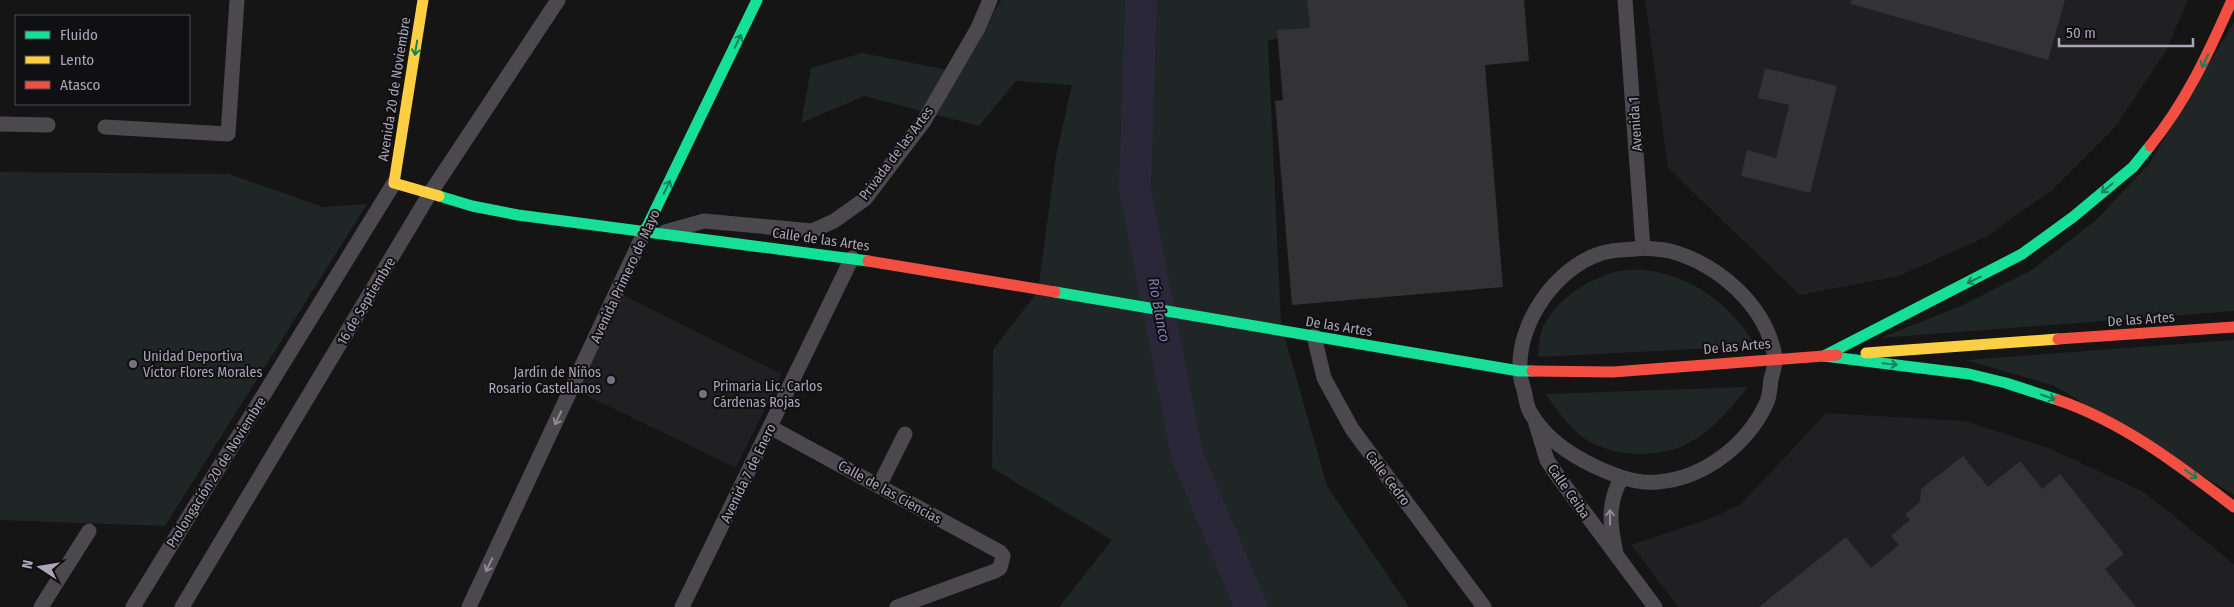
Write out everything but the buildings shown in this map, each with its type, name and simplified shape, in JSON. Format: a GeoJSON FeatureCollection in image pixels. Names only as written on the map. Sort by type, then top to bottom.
{"type":"FeatureCollection","features":[{"type":"Feature","properties":{"kind":"main road","name":"Avenida 20 de Noviembre"},"geometry":{"type":"LineString","coordinates":[[394,183],[424,0]]}},
{"type":"Feature","properties":{"kind":"main road","name":"Avenida Primero de Mayo"},"geometry":{"type":"LineString","coordinates":[[645,231],[757,0]]}},
{"type":"Feature","properties":{"kind":"main road"},"geometry":{"type":"LineString","coordinates":[[1824,356],[2022,254],[2073,218],[2133,167],[2170,121],[2203,66],[2232,0]]}},
{"type":"Feature","properties":{"kind":"main road","name":"Calle de las Artes"},"geometry":{"type":"LineString","coordinates":[[394,183],[429,195],[518,215],[852,258],[1245,325]]}},
{"type":"Feature","properties":{"kind":"main road","name":"De las Artes"},"geometry":{"type":"LineString","coordinates":[[1245,325],[1520,371],[1613,372],[1775,358],[2234,327]]}},
{"type":"Feature","properties":{"kind":"main road"},"geometry":{"type":"LineString","coordinates":[[1824,356],[1969,374],[2006,383],[2066,403],[2115,425],[2186,471],[2234,507]]}},
{"type":"Feature","properties":{"kind":"street"},"geometry":{"type":"LineString","coordinates":[[105,127],[228,134],[237,0]]}},
{"type":"Feature","properties":{"kind":"street","name":"16 de Septiembre"},"geometry":{"type":"LineString","coordinates":[[182,607],[429,195],[558,0]]}},
{"type":"Feature","properties":{"kind":"street","name":"Privada de las Artes"},"geometry":{"type":"LineString","coordinates":[[661,233],[704,221],[812,231],[834,221],[865,199],[924,120],[978,28],[990,0]]}},
{"type":"Feature","properties":{"kind":"street","name":"Avenida 1"},"geometry":{"type":"LineString","coordinates":[[1624,0],[1643,248]]}},
{"type":"Feature","properties":{"kind":"street"},"geometry":{"type":"LineString","coordinates":[[0,124],[48,125]]}},
{"type":"Feature","properties":{"kind":"street","name":"Prolongación 20 de Noviembre"},"geometry":{"type":"LineString","coordinates":[[133,607],[394,183]]}},
{"type":"Feature","properties":{"kind":"street","name":"Avenida Primero de Mayo"},"geometry":{"type":"LineString","coordinates":[[469,607],[645,231]]}},
{"type":"Feature","properties":{"kind":"street"},"geometry":{"type":"LineString","coordinates":[[1643,248],[1669,250],[1697,261],[1729,282],[1751,304],[1766,327],[1775,358],[1767,401],[1744,437],[1719,461],[1689,476],[1658,482],[1621,479],[1566,451],[1548,436],[1529,410],[1520,371],[1522,346],[1536,308],[1551,287],[1572,268],[1602,253],[1643,248]]}},
{"type":"Feature","properties":{"kind":"street","name":"Avenida 7 de Enero"},"geometry":{"type":"LineString","coordinates":[[682,607],[852,258]]}},
{"type":"Feature","properties":{"kind":"street","name":"Calle Cedro"},"geometry":{"type":"LineString","coordinates":[[1314,336],[1324,378],[1352,430],[1484,607]]}},
{"type":"Feature","properties":{"kind":"street","name":"Calle Ceiba"},"geometry":{"type":"LineString","coordinates":[[1535,418],[1539,438],[1547,460],[1655,607]]}},
{"type":"Feature","properties":{"kind":"street","name":"Calle de las Ciencias"},"geometry":{"type":"LineString","coordinates":[[770,427],[1000,552],[1003,562],[995,571],[898,607]]}},
{"type":"Feature","properties":{"kind":"street"},"geometry":{"type":"LineString","coordinates":[[879,486],[905,434]]}},
{"type":"Feature","properties":{"kind":"street","name":"Calle Ceiba"},"geometry":{"type":"LineString","coordinates":[[1617,557],[1610,523],[1610,506],[1621,479]]}},
{"type":"Feature","properties":{"kind":"street"},"geometry":{"type":"LineString","coordinates":[[41,607],[89,531]]}},
{"type":"Feature","properties":{"kind":"shaded area"},"geometry":{"type":"Polygon","coordinates":[[[1001,0],[1313,0],[1316,31],[1268,40],[1281,324],[1327,486],[1409,607],[1059,607],[1112,540],[992,468],[993,350],[1038,291],[1056,156],[1072,85],[1016,81],[979,126],[864,96],[801,123],[811,68],[862,53],[958,72],[1001,0]]]}},
{"type":"Feature","properties":{"kind":"shaded area"},"geometry":{"type":"Polygon","coordinates":[[[1645,0],[2188,0],[2166,51],[2116,126],[2052,190],[1986,237],[1899,276],[1800,295],[1668,168],[1645,0]]]}},
{"type":"Feature","properties":{"kind":"shaded area"},"geometry":{"type":"Polygon","coordinates":[[[2234,22],[2234,311],[1880,338],[1961,306],[2032,270],[2096,220],[2149,164],[2234,22]]]}},
{"type":"Feature","properties":{"kind":"shaded area","name":"Unidad Deportiva Víctor Flores Morales"},"geometry":{"type":"Polygon","coordinates":[[[0,172],[229,174],[323,207],[367,204],[165,526],[0,520],[0,172]]]}},
{"type":"Feature","properties":{"kind":"shaded area"},"geometry":{"type":"Polygon","coordinates":[[[1621,270],[1645,270],[1680,279],[1709,295],[1734,317],[1756,346],[1538,357],[1543,327],[1556,308],[1565,299],[1585,285],[1607,274],[1621,270]]]}},
{"type":"Feature","properties":{"kind":"shaded area","name":"Primaria Lic. Carlos Cárdenas Rojas"},"geometry":{"type":"Polygon","coordinates":[[[621,294],[782,374],[736,468],[577,391],[621,294]]]}},
{"type":"Feature","properties":{"kind":"shaded area"},"geometry":{"type":"Polygon","coordinates":[[[2234,340],[2234,495],[2055,386],[1966,360],[2234,340]]]}},
{"type":"Feature","properties":{"kind":"shaded area"},"geometry":{"type":"Polygon","coordinates":[[[1748,387],[1720,419],[1700,436],[1675,449],[1648,454],[1620,452],[1586,440],[1567,422],[1546,394],[1748,387]]]}},
{"type":"Feature","properties":{"kind":"shaded area"},"geometry":{"type":"Polygon","coordinates":[[[1826,413],[1965,421],[2051,449],[2144,492],[2234,564],[2234,607],[1678,607],[1631,545],[1709,519],[1741,504],[1826,413]]]}},
{"type":"Feature","properties":{"kind":"waterway","name":"Río Blanco"},"geometry":{"type":"LineString","coordinates":[[1141,0],[1135,189],[1187,455],[1251,607]]}},
{"type":"Feature","properties":{"kind":"traffic: fast"},"geometry":{"type":"LineString","coordinates":[[645,231],[757,0]]}},
{"type":"Feature","properties":{"kind":"traffic: fast"},"geometry":{"type":"LineString","coordinates":[[1824,356],[2022,254],[2073,217],[2133,167],[2150,146]]}},
{"type":"Feature","properties":{"kind":"traffic: fast"},"geometry":{"type":"LineString","coordinates":[[439,196],[472,206],[518,215],[868,261]]}},
{"type":"Feature","properties":{"kind":"traffic: fast"},"geometry":{"type":"LineString","coordinates":[[1055,292],[1519,371],[1532,371]]}},
{"type":"Feature","properties":{"kind":"traffic: fast"},"geometry":{"type":"LineString","coordinates":[[1824,356],[1969,374],[2006,383],[2058,400]]}},
{"type":"Feature","properties":{"kind":"traffic: slow"},"geometry":{"type":"LineString","coordinates":[[423,0],[394,183],[439,196]]}},
{"type":"Feature","properties":{"kind":"traffic: slow"},"geometry":{"type":"LineString","coordinates":[[1866,353],[2058,339]]}},
{"type":"Feature","properties":{"kind":"traffic: jam"},"geometry":{"type":"LineString","coordinates":[[2150,146],[2186,94],[2232,0]]}},
{"type":"Feature","properties":{"kind":"traffic: jam"},"geometry":{"type":"LineString","coordinates":[[868,261],[1055,292]]}},
{"type":"Feature","properties":{"kind":"traffic: jam"},"geometry":{"type":"LineString","coordinates":[[2058,339],[2234,327]]}},
{"type":"Feature","properties":{"kind":"traffic: jam"},"geometry":{"type":"LineString","coordinates":[[1532,371],[1613,372],[1837,355]]}},
{"type":"Feature","properties":{"kind":"traffic: jam"},"geometry":{"type":"LineString","coordinates":[[2058,400],[2105,420],[2150,446],[2234,507]]}},
{"type":"Feature","properties":{"kind":"place","name":"Unidad Deportiva Víctor Flores Morales"},"geometry":{"type":"Point","coordinates":[133,364]}},
{"type":"Feature","properties":{"kind":"place","name":"Jardín de Niños Rosario Castellanos"},"geometry":{"type":"Point","coordinates":[611,380]}},
{"type":"Feature","properties":{"kind":"place","name":"Primaria Lic. Carlos Cárdenas Rojas"},"geometry":{"type":"Point","coordinates":[703,394]}}]}
